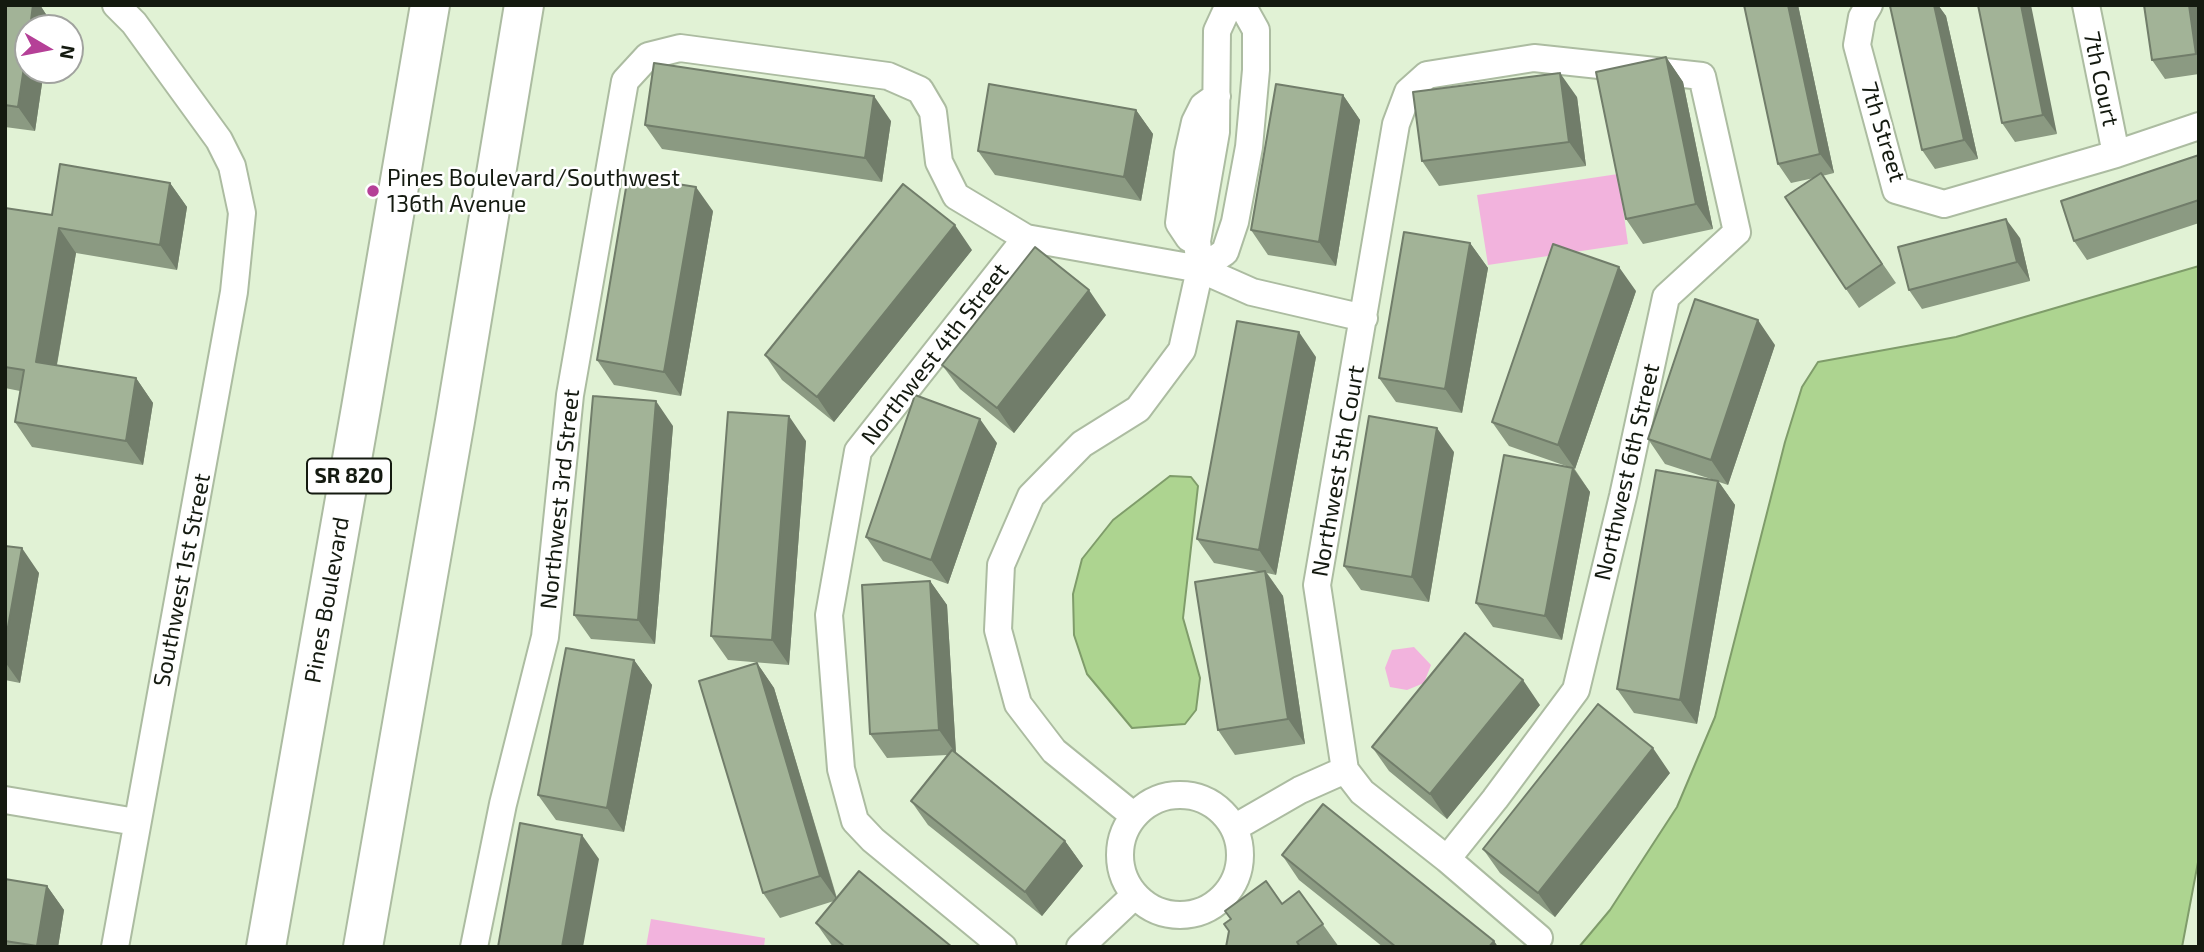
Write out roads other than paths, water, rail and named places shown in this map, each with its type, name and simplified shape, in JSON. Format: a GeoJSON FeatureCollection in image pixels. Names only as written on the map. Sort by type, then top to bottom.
{"type":"FeatureCollection","features":[{"type":"Feature","properties":{"kind":"highway","name":"Pines Boulevard"},"geometry":{"type":"LineString","coordinates":[[266,947],[430,5]]}},
{"type":"Feature","properties":{"kind":"highway"},"geometry":{"type":"LineString","coordinates":[[363,947],[524,5]]}},
{"type":"Feature","properties":{"kind":"street","name":"Southwest 1st Street"},"geometry":{"type":"LineString","coordinates":[[114,947],[232,305],[242,213],[232,166],[219,140],[134,23],[116,5]]}},
{"type":"Feature","properties":{"kind":"street"},"geometry":{"type":"LineString","coordinates":[[1134,816],[1054,751],[1017,704],[998,630],[1001,565],[1031,496],[1082,444],[1138,409],[1182,349],[1200,269],[1197,241],[1216,132],[1217,31],[1229,5]]}},
{"type":"Feature","properties":{"kind":"street"},"geometry":{"type":"LineString","coordinates":[[1200,269],[1226,252],[1236,222],[1252,124],[1256,30],[1242,5]]}},
{"type":"Feature","properties":{"kind":"street","name":"7th Court"},"geometry":{"type":"LineString","coordinates":[[2086,5],[2116,154]]}},
{"type":"Feature","properties":{"kind":"street","name":"7th Street"},"geometry":{"type":"LineString","coordinates":[[1866,11],[1857,44],[1896,190],[1944,204],[2116,154]]}},
{"type":"Feature","properties":{"kind":"street","name":"Northwest 3rd Street"},"geometry":{"type":"LineString","coordinates":[[474,947],[503,804],[545,637],[570,396],[625,81],[648,56],[680,48],[888,76],[920,90],[933,111],[939,162],[956,196],[1026,238]]}},
{"type":"Feature","properties":{"kind":"street","name":"Northwest 6th Street"},"geometry":{"type":"LineString","coordinates":[[1408,92],[1427,75],[1534,58],[1702,76],[1737,232],[1666,297],[1623,496],[1576,690],[1447,859]]}},
{"type":"Feature","properties":{"kind":"street","name":"Northwest 5th Court"},"geometry":{"type":"LineString","coordinates":[[1345,769],[1317,585],[1396,124],[1408,92]]}},
{"type":"Feature","properties":{"kind":"street"},"geometry":{"type":"LineString","coordinates":[[1197,241],[1189,239],[1179,223],[1188,153],[1195,122],[1203,106],[1217,96]]}},
{"type":"Feature","properties":{"kind":"street"},"geometry":{"type":"LineString","coordinates":[[2116,154],[2199,126]]}},
{"type":"Feature","properties":{"kind":"street"},"geometry":{"type":"LineString","coordinates":[[1208,186],[1241,191]]}},
{"type":"Feature","properties":{"kind":"street"},"geometry":{"type":"LineString","coordinates":[[1026,238],[1200,269],[1252,292],[1364,318]]}},
{"type":"Feature","properties":{"kind":"street","name":"Northwest 4th Street"},"geometry":{"type":"LineString","coordinates":[[1003,947],[873,840],[855,821],[841,769],[829,615],[858,451],[1026,238]]}},
{"type":"Feature","properties":{"kind":"street"},"geometry":{"type":"LineString","coordinates":[[1234,828],[1300,790],[1345,769],[1362,792],[1447,859],[1539,938]]}},
{"type":"Feature","properties":{"kind":"street"},"geometry":{"type":"LineString","coordinates":[[1187,795],[1206,801],[1222,812],[1234,828],[1240,846],[1239,866],[1233,884],[1221,899],[1205,910],[1177,915],[1150,908],[1135,895],[1125,881],[1120,864],[1120,847],[1134,816],[1149,803],[1168,796],[1187,795]]}},
{"type":"Feature","properties":{"kind":"street"},"geometry":{"type":"LineString","coordinates":[[5,800],[136,822]]}},
{"type":"Feature","properties":{"kind":"street"},"geometry":{"type":"LineString","coordinates":[[1080,947],[1135,895]]}},
{"type":"Feature","properties":{"kind":"place","name":"Pines Boulevard/Southwest 136th Avenue"},"geometry":{"type":"Point","coordinates":[373,191]}}]}
